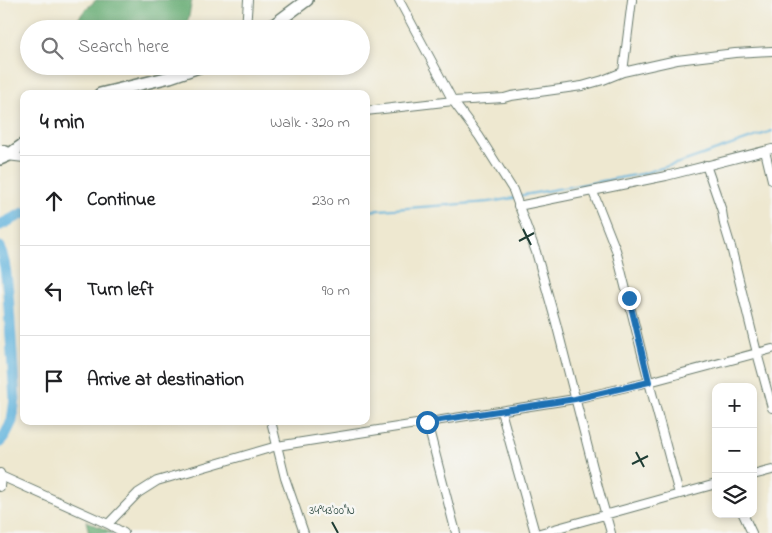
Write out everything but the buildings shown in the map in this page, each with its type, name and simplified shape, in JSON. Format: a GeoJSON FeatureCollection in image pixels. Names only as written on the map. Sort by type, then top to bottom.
{"type":"FeatureCollection","features":[{"type":"Feature","properties":{"kind":"main road"},"geometry":{"type":"LineString","coordinates":[[280,20],[307,0]]}},
{"type":"Feature","properties":{"kind":"main road"},"geometry":{"type":"LineString","coordinates":[[116,90],[176,75]]}},
{"type":"Feature","properties":{"kind":"main road"},"geometry":{"type":"LineString","coordinates":[[5,154],[20,146]]}},
{"type":"Feature","properties":{"kind":"street"},"geometry":{"type":"LineString","coordinates":[[247,20],[248,0]]}},
{"type":"Feature","properties":{"kind":"street"},"geometry":{"type":"LineString","coordinates":[[399,0],[453,101],[479,136],[513,190],[536,252],[611,533]]}},
{"type":"Feature","properties":{"kind":"street"},"geometry":{"type":"LineString","coordinates":[[623,72],[632,0]]}},
{"type":"Feature","properties":{"kind":"street"},"geometry":{"type":"LineString","coordinates":[[370,111],[453,101],[504,98],[582,86],[623,72],[677,60],[772,51]]}},
{"type":"Feature","properties":{"kind":"street"},"geometry":{"type":"LineString","coordinates":[[517,201],[593,192],[768,150],[772,180]]}},
{"type":"Feature","properties":{"kind":"street"},"geometry":{"type":"LineString","coordinates":[[5,154],[20,157]]}},
{"type":"Feature","properties":{"kind":"street"},"geometry":{"type":"LineString","coordinates":[[706,166],[722,211],[772,408]]}},
{"type":"Feature","properties":{"kind":"street"},"geometry":{"type":"LineString","coordinates":[[593,192],[616,250],[649,382],[680,494]]}},
{"type":"Feature","properties":{"kind":"street"},"geometry":{"type":"LineString","coordinates":[[108,524],[138,493],[157,481],[277,446],[575,399],[649,382],[772,349]]}},
{"type":"Feature","properties":{"kind":"street"},"geometry":{"type":"LineString","coordinates":[[501,411],[535,533]]}},
{"type":"Feature","properties":{"kind":"street"},"geometry":{"type":"LineString","coordinates":[[427,422],[456,533]]}},
{"type":"Feature","properties":{"kind":"street"},"geometry":{"type":"LineString","coordinates":[[272,425],[285,478],[304,533]]}},
{"type":"Feature","properties":{"kind":"street"},"geometry":{"type":"LineString","coordinates":[[757,473],[772,470]]}},
{"type":"Feature","properties":{"kind":"street"},"geometry":{"type":"LineString","coordinates":[[0,487],[1,474],[124,533]]}},
{"type":"Feature","properties":{"kind":"street"},"geometry":{"type":"LineString","coordinates":[[540,533],[712,485]]}},
{"type":"Feature","properties":{"kind":"street"},"geometry":{"type":"LineString","coordinates":[[745,518],[752,533]]}},
{"type":"Feature","properties":{"kind":"green space"},"geometry":{"type":"Polygon","coordinates":[[[96,0],[192,0],[188,20],[77,20],[96,0]]]}},
{"type":"Feature","properties":{"kind":"green space"},"geometry":{"type":"Polygon","coordinates":[[[86,521],[111,532],[113,533],[89,533],[86,521]]]}},
{"type":"Feature","properties":{"kind":"waterway"},"geometry":{"type":"LineString","coordinates":[[518,196],[641,174],[772,131]]}},
{"type":"Feature","properties":{"kind":"waterway"},"geometry":{"type":"LineString","coordinates":[[370,211],[489,202],[514,198]]}},
{"type":"Feature","properties":{"kind":"waterway"},"geometry":{"type":"LineString","coordinates":[[0,225],[20,215]]}},
{"type":"Feature","properties":{"kind":"waterway"},"geometry":{"type":"LineString","coordinates":[[0,247],[5,266],[8,292],[15,399],[12,421],[0,442]]}},
{"type":"Feature","properties":{"kind":"route"},"geometry":{"type":"LineString","coordinates":[[427,422],[575,399],[649,382],[629,298]]}}]}
